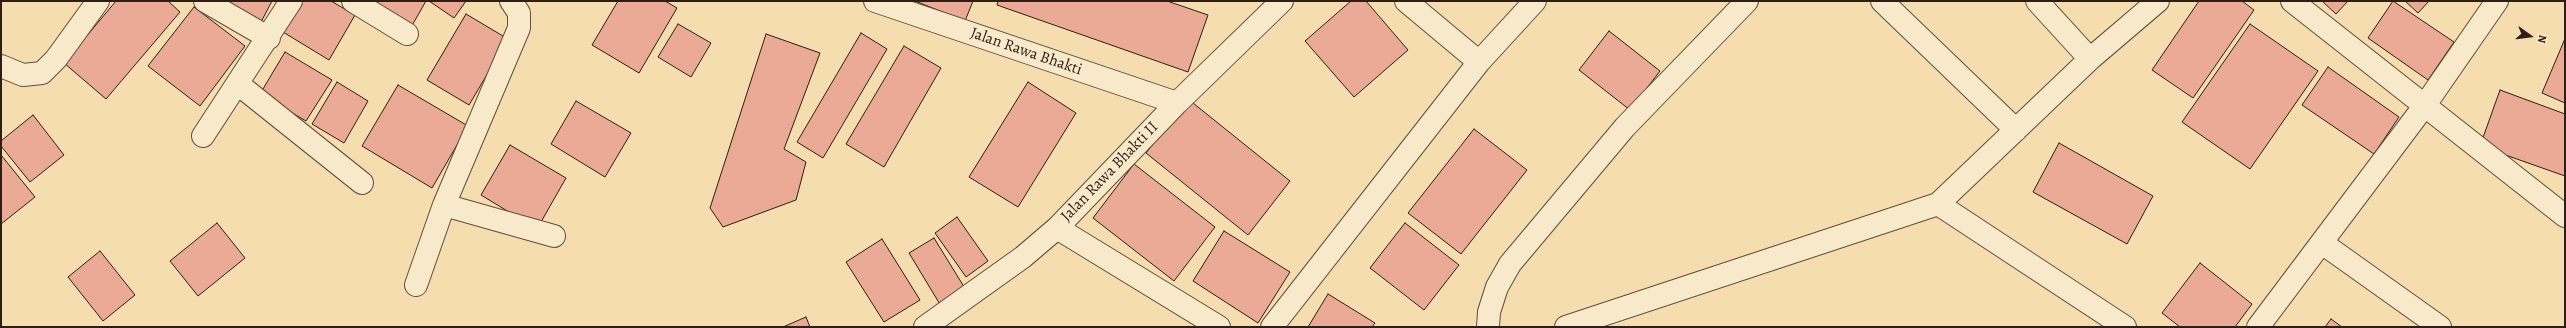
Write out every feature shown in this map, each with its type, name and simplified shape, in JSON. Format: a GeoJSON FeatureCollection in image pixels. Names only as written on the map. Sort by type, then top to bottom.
{"type":"FeatureCollection","features":[{"type":"Feature","properties":{"kind":"street"},"geometry":{"type":"LineString","coordinates":[[1,66],[23,75],[42,72],[56,59],[98,1]]}},
{"type":"Feature","properties":{"kind":"street"},"geometry":{"type":"LineString","coordinates":[[205,1],[269,38]]}},
{"type":"Feature","properties":{"kind":"street"},"geometry":{"type":"LineString","coordinates":[[203,136],[269,38],[291,1]]}},
{"type":"Feature","properties":{"kind":"street"},"geometry":{"type":"LineString","coordinates":[[353,1],[407,34]]}},
{"type":"Feature","properties":{"kind":"street"},"geometry":{"type":"LineString","coordinates":[[416,285],[444,205],[519,28],[519,13],[511,1]]}},
{"type":"Feature","properties":{"kind":"street","name":"Jalan Rawa Bhakti"},"geometry":{"type":"LineString","coordinates":[[875,1],[1177,103]]}},
{"type":"Feature","properties":{"kind":"street"},"geometry":{"type":"LineString","coordinates":[[1406,1],[1479,62]]}},
{"type":"Feature","properties":{"kind":"street"},"geometry":{"type":"LineString","coordinates":[[1272,327],[1479,62],[1535,1]]}},
{"type":"Feature","properties":{"kind":"street"},"geometry":{"type":"LineString","coordinates":[[1488,327],[1489,312],[1497,287],[1510,264],[1625,127],[1747,1]]}},
{"type":"Feature","properties":{"kind":"street"},"geometry":{"type":"LineString","coordinates":[[1882,1],[2016,130]]}},
{"type":"Feature","properties":{"kind":"street"},"geometry":{"type":"LineString","coordinates":[[2037,1],[2090,59]]}},
{"type":"Feature","properties":{"kind":"street"},"geometry":{"type":"LineString","coordinates":[[1566,327],[1938,204],[2090,59],[2158,1]]}},
{"type":"Feature","properties":{"kind":"street"},"geometry":{"type":"LineString","coordinates":[[2292,1],[2565,216]]}},
{"type":"Feature","properties":{"kind":"street"},"geometry":{"type":"LineString","coordinates":[[2258,327],[2425,105],[2497,1]]}},
{"type":"Feature","properties":{"kind":"street","name":"Jalan Rawa Bhakti II"},"geometry":{"type":"LineString","coordinates":[[925,327],[1023,257],[1052,232],[1276,3]]}},
{"type":"Feature","properties":{"kind":"street"},"geometry":{"type":"LineString","coordinates":[[238,84],[362,183]]}},
{"type":"Feature","properties":{"kind":"street"},"geometry":{"type":"LineString","coordinates":[[1938,204],[2126,327]]}},
{"type":"Feature","properties":{"kind":"street"},"geometry":{"type":"LineString","coordinates":[[444,205],[554,236]]}},
{"type":"Feature","properties":{"kind":"street"},"geometry":{"type":"LineString","coordinates":[[1052,232],[1219,327]]}},
{"type":"Feature","properties":{"kind":"street"},"geometry":{"type":"LineString","coordinates":[[2322,243],[2440,327]]}},
{"type":"Feature","properties":{"kind":"building"},"geometry":{"type":"Polygon","coordinates":[[[116,1],[168,1],[180,12],[106,99],[64,63],[116,1]]]}},
{"type":"Feature","properties":{"kind":"building"},"geometry":{"type":"Polygon","coordinates":[[[219,1],[272,1],[260,24],[219,1]]]}},
{"type":"Feature","properties":{"kind":"building"},"geometry":{"type":"Polygon","coordinates":[[[302,1],[331,1],[355,15],[329,60],[283,32],[302,1]]]}},
{"type":"Feature","properties":{"kind":"building"},"geometry":{"type":"Polygon","coordinates":[[[362,1],[426,1],[410,29],[362,1]]]}},
{"type":"Feature","properties":{"kind":"building"},"geometry":{"type":"Polygon","coordinates":[[[429,1],[466,1],[454,18],[429,1]]]}},
{"type":"Feature","properties":{"kind":"building"},"geometry":{"type":"Polygon","coordinates":[[[618,1],[665,1],[677,8],[639,73],[592,45],[618,1]]]}},
{"type":"Feature","properties":{"kind":"building"},"geometry":{"type":"Polygon","coordinates":[[[915,1],[973,1],[965,21],[915,1]]]}},
{"type":"Feature","properties":{"kind":"building"},"geometry":{"type":"Polygon","coordinates":[[[998,1],[1167,1],[1208,15],[1188,72],[997,5],[998,1]]]}},
{"type":"Feature","properties":{"kind":"building"},"geometry":{"type":"Polygon","coordinates":[[[1351,1],[1366,1],[1408,50],[1354,97],[1305,41],[1351,1]]]}},
{"type":"Feature","properties":{"kind":"building"},"geometry":{"type":"Polygon","coordinates":[[[2199,1],[2242,1],[2254,10],[2193,98],[2152,70],[2199,1]]]}},
{"type":"Feature","properties":{"kind":"building"},"geometry":{"type":"Polygon","coordinates":[[[2322,1],[2348,1],[2336,14],[2322,1]]]}},
{"type":"Feature","properties":{"kind":"building"},"geometry":{"type":"Polygon","coordinates":[[[2393,1],[2454,42],[2428,80],[2368,38],[2393,1]]]}},
{"type":"Feature","properties":{"kind":"building"},"geometry":{"type":"Polygon","coordinates":[[[2405,1],[2429,1],[2418,13],[2405,1]]]}},
{"type":"Feature","properties":{"kind":"building"},"geometry":{"type":"Polygon","coordinates":[[[194,7],[245,46],[200,106],[148,66],[194,7]]]}},
{"type":"Feature","properties":{"kind":"building"},"geometry":{"type":"Polygon","coordinates":[[[466,14],[508,39],[469,105],[427,80],[466,14]]]}},
{"type":"Feature","properties":{"kind":"building"},"geometry":{"type":"Polygon","coordinates":[[[678,24],[711,43],[691,77],[658,57],[678,24]]]}},
{"type":"Feature","properties":{"kind":"building"},"geometry":{"type":"Polygon","coordinates":[[[2250,24],[2318,71],[2250,169],[2182,122],[2250,24]]]}},
{"type":"Feature","properties":{"kind":"building"},"geometry":{"type":"Polygon","coordinates":[[[1609,31],[1660,71],[1630,110],[1579,70],[1609,31]]]}},
{"type":"Feature","properties":{"kind":"building"},"geometry":{"type":"Polygon","coordinates":[[[861,33],[887,49],[823,158],[797,142],[861,33]]]}},
{"type":"Feature","properties":{"kind":"building"},"geometry":{"type":"Polygon","coordinates":[[[766,34],[820,53],[784,149],[806,162],[796,200],[723,227],[710,208],[766,34]]]}},
{"type":"Feature","properties":{"kind":"building"},"geometry":{"type":"Polygon","coordinates":[[[2565,41],[2565,103],[2542,93],[2565,41]]]}},
{"type":"Feature","properties":{"kind":"building"},"geometry":{"type":"Polygon","coordinates":[[[904,46],[941,68],[884,167],[846,144],[904,46]]]}},
{"type":"Feature","properties":{"kind":"building"},"geometry":{"type":"Polygon","coordinates":[[[285,52],[332,80],[306,121],[260,94],[285,52]]]}},
{"type":"Feature","properties":{"kind":"building"},"geometry":{"type":"Polygon","coordinates":[[[2328,67],[2399,117],[2374,154],[2302,105],[2328,67]]]}},
{"type":"Feature","properties":{"kind":"building"},"geometry":{"type":"Polygon","coordinates":[[[337,82],[368,101],[344,143],[312,124],[337,82]]]}},
{"type":"Feature","properties":{"kind":"building"},"geometry":{"type":"Polygon","coordinates":[[[1028,82],[1076,113],[1018,207],[969,177],[1028,82]]]}},
{"type":"Feature","properties":{"kind":"building"},"geometry":{"type":"Polygon","coordinates":[[[398,85],[468,126],[432,188],[362,146],[398,85]]]}},
{"type":"Feature","properties":{"kind":"building"},"geometry":{"type":"Polygon","coordinates":[[[2500,90],[2565,114],[2565,176],[2480,146],[2500,90]]]}},
{"type":"Feature","properties":{"kind":"building"},"geometry":{"type":"Polygon","coordinates":[[[1188,99],[1290,181],[1248,235],[1146,153],[1188,99]]]}},
{"type":"Feature","properties":{"kind":"building"},"geometry":{"type":"Polygon","coordinates":[[[576,101],[631,133],[605,177],[551,144],[576,101]]]}},
{"type":"Feature","properties":{"kind":"building"},"geometry":{"type":"Polygon","coordinates":[[[33,115],[64,155],[30,182],[1,146],[1,141],[33,115]]]}},
{"type":"Feature","properties":{"kind":"building"},"geometry":{"type":"Polygon","coordinates":[[[1474,129],[1527,170],[1461,254],[1408,213],[1474,129]]]}},
{"type":"Feature","properties":{"kind":"building"},"geometry":{"type":"Polygon","coordinates":[[[2059,143],[2153,196],[2127,244],[2033,192],[2059,143]]]}},
{"type":"Feature","properties":{"kind":"building"},"geometry":{"type":"Polygon","coordinates":[[[510,145],[566,178],[537,229],[481,195],[510,145]]]}},
{"type":"Feature","properties":{"kind":"building"},"geometry":{"type":"Polygon","coordinates":[[[1,155],[35,197],[1,224],[1,155]]]}},
{"type":"Feature","properties":{"kind":"building"},"geometry":{"type":"Polygon","coordinates":[[[1134,164],[1215,227],[1174,281],[1093,218],[1134,164]]]}},
{"type":"Feature","properties":{"kind":"building"},"geometry":{"type":"Polygon","coordinates":[[[957,217],[988,261],[966,277],[935,233],[957,217]]]}},
{"type":"Feature","properties":{"kind":"building"},"geometry":{"type":"Polygon","coordinates":[[[217,223],[245,258],[198,296],[170,261],[217,223]]]}},
{"type":"Feature","properties":{"kind":"building"},"geometry":{"type":"Polygon","coordinates":[[[1405,223],[1459,265],[1424,310],[1370,268],[1405,223]]]}},
{"type":"Feature","properties":{"kind":"building"},"geometry":{"type":"Polygon","coordinates":[[[1224,231],[1290,272],[1258,323],[1193,281],[1224,231]]]}},
{"type":"Feature","properties":{"kind":"building"},"geometry":{"type":"Polygon","coordinates":[[[934,238],[966,290],[941,306],[909,253],[934,238]]]}},
{"type":"Feature","properties":{"kind":"building"},"geometry":{"type":"Polygon","coordinates":[[[882,239],[920,300],[884,322],[846,262],[882,239]]]}},
{"type":"Feature","properties":{"kind":"building"},"geometry":{"type":"Polygon","coordinates":[[[100,251],[135,295],[103,321],[68,277],[100,251]]]}},
{"type":"Feature","properties":{"kind":"building"},"geometry":{"type":"Polygon","coordinates":[[[2200,263],[2252,304],[2235,327],[2180,327],[2162,313],[2200,263]]]}},
{"type":"Feature","properties":{"kind":"building"},"geometry":{"type":"Polygon","coordinates":[[[1328,294],[1375,323],[1372,327],[1308,327],[1328,294]]]}},
{"type":"Feature","properties":{"kind":"building"},"geometry":{"type":"Polygon","coordinates":[[[806,317],[810,327],[783,327],[806,317]]]}},
{"type":"Feature","properties":{"kind":"building"},"geometry":{"type":"Polygon","coordinates":[[[2331,319],[2342,327],[2325,327],[2331,319]]]}}]}
